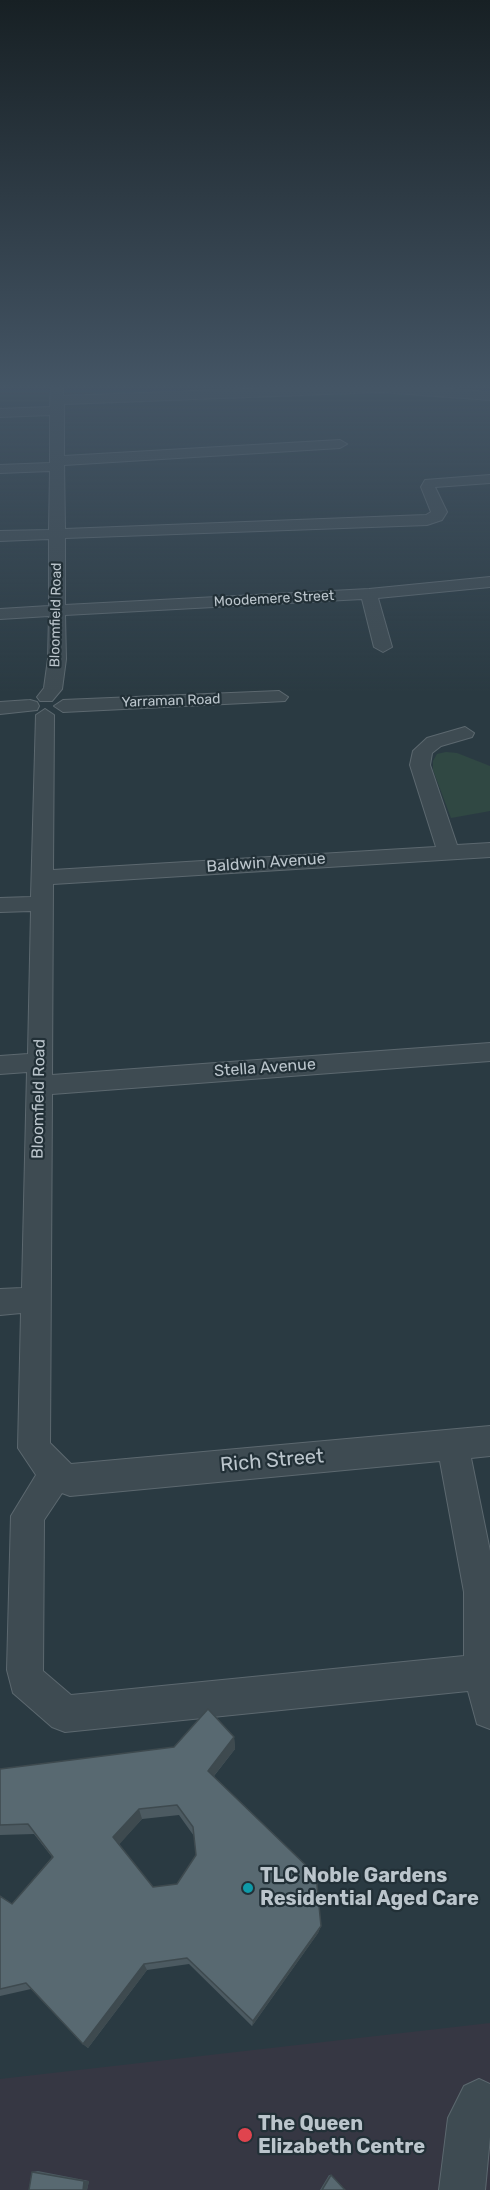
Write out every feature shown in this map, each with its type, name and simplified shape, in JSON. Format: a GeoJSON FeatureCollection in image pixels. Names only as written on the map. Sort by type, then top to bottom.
{"type":"FeatureCollection","features":[{"type":"Feature","properties":{"kind":"street","name":"Bloomfield Road"},"geometry":{"type":"LineString","coordinates":[[56,1474],[34,1448],[46,706],[53,689],[57,659],[57,487]]}},
{"type":"Feature","properties":{"kind":"street"},"geometry":{"type":"LineString","coordinates":[[0,536],[427,520],[437,517],[439,512],[428,487]]}},
{"type":"Feature","properties":{"kind":"street","name":"Moodemere Street"},"geometry":{"type":"LineString","coordinates":[[0,614],[369,594],[490,582]]}},
{"type":"Feature","properties":{"kind":"street"},"geometry":{"type":"LineString","coordinates":[[369,594],[383,647]]}},
{"type":"Feature","properties":{"kind":"street","name":"Yarraman Road"},"geometry":{"type":"LineString","coordinates":[[0,708],[279,696]]}},
{"type":"Feature","properties":{"kind":"street"},"geometry":{"type":"LineString","coordinates":[[448,851],[420,765],[423,751],[434,742],[465,733]]}},
{"type":"Feature","properties":{"kind":"street","name":"Baldwin Avenue"},"geometry":{"type":"LineString","coordinates":[[42,878],[490,850]]}},
{"type":"Feature","properties":{"kind":"street"},"geometry":{"type":"LineString","coordinates":[[0,905],[42,904]]}},
{"type":"Feature","properties":{"kind":"street","name":"Stella Avenue"},"geometry":{"type":"LineString","coordinates":[[0,1065],[40,1074],[490,1052]]}},
{"type":"Feature","properties":{"kind":"street"},"geometry":{"type":"LineString","coordinates":[[0,1302],[36,1299]]}},
{"type":"Feature","properties":{"kind":"street","name":"Rich Street"},"geometry":{"type":"LineString","coordinates":[[56,1474],[70,1480],[490,1442]]}},
{"type":"Feature","properties":{"kind":"street"},"geometry":{"type":"LineString","coordinates":[[453,1445],[481,1592],[482,1672],[490,1711]]}},
{"type":"Feature","properties":{"kind":"street"},"geometry":{"type":"LineString","coordinates":[[56,1474],[28,1516],[25,1670],[26,1680],[65,1714],[482,1672]]}},
{"type":"Feature","properties":{"kind":"street"},"geometry":{"type":"LineString","coordinates":[[462,2190],[470,2118],[479,2101]]}},
{"type":"Feature","properties":{"kind":"shaded area","name":"The Queen Elizabeth Centre"},"geometry":{"type":"Polygon","coordinates":[[[490,2023],[490,2190],[0,2190],[0,2079],[490,2023]]]}},
{"type":"Feature","properties":{"kind":"green space"},"geometry":{"type":"Polygon","coordinates":[[[457,753],[490,766],[490,811],[451,818],[433,770],[433,761],[437,754],[457,753]]]}},
{"type":"Feature","properties":{"kind":"building","name":"TLC Noble Gardens Residential Aged Care"},"geometry":{"type":"Polygon","coordinates":[[[208,1709],[234,1737],[208,1771],[316,1875],[321,1926],[253,2021],[187,1958],[144,1964],[83,2044],[26,1983],[0,1989],[0,1896],[12,1904],[53,1857],[28,1824],[0,1825],[0,1769],[174,1747],[208,1709]],[[177,1805],[139,1809],[113,1837],[153,1887],[177,1884],[196,1855],[193,1827],[177,1805]]]}},
{"type":"Feature","properties":{"kind":"building"},"geometry":{"type":"Polygon","coordinates":[[[32,2172],[84,2181],[83,2190],[29,2190],[32,2172]]]}},
{"type":"Feature","properties":{"kind":"building"},"geometry":{"type":"Polygon","coordinates":[[[331,2175],[345,2190],[322,2190],[331,2175]]]}},
{"type":"Feature","properties":{"kind":"place","name":"TLC Noble Gardens Residential Aged Care"},"geometry":{"type":"Point","coordinates":[248,1888]}},
{"type":"Feature","properties":{"kind":"place","name":"The Queen Elizabeth Centre"},"geometry":{"type":"Point","coordinates":[245,2135]}}]}
